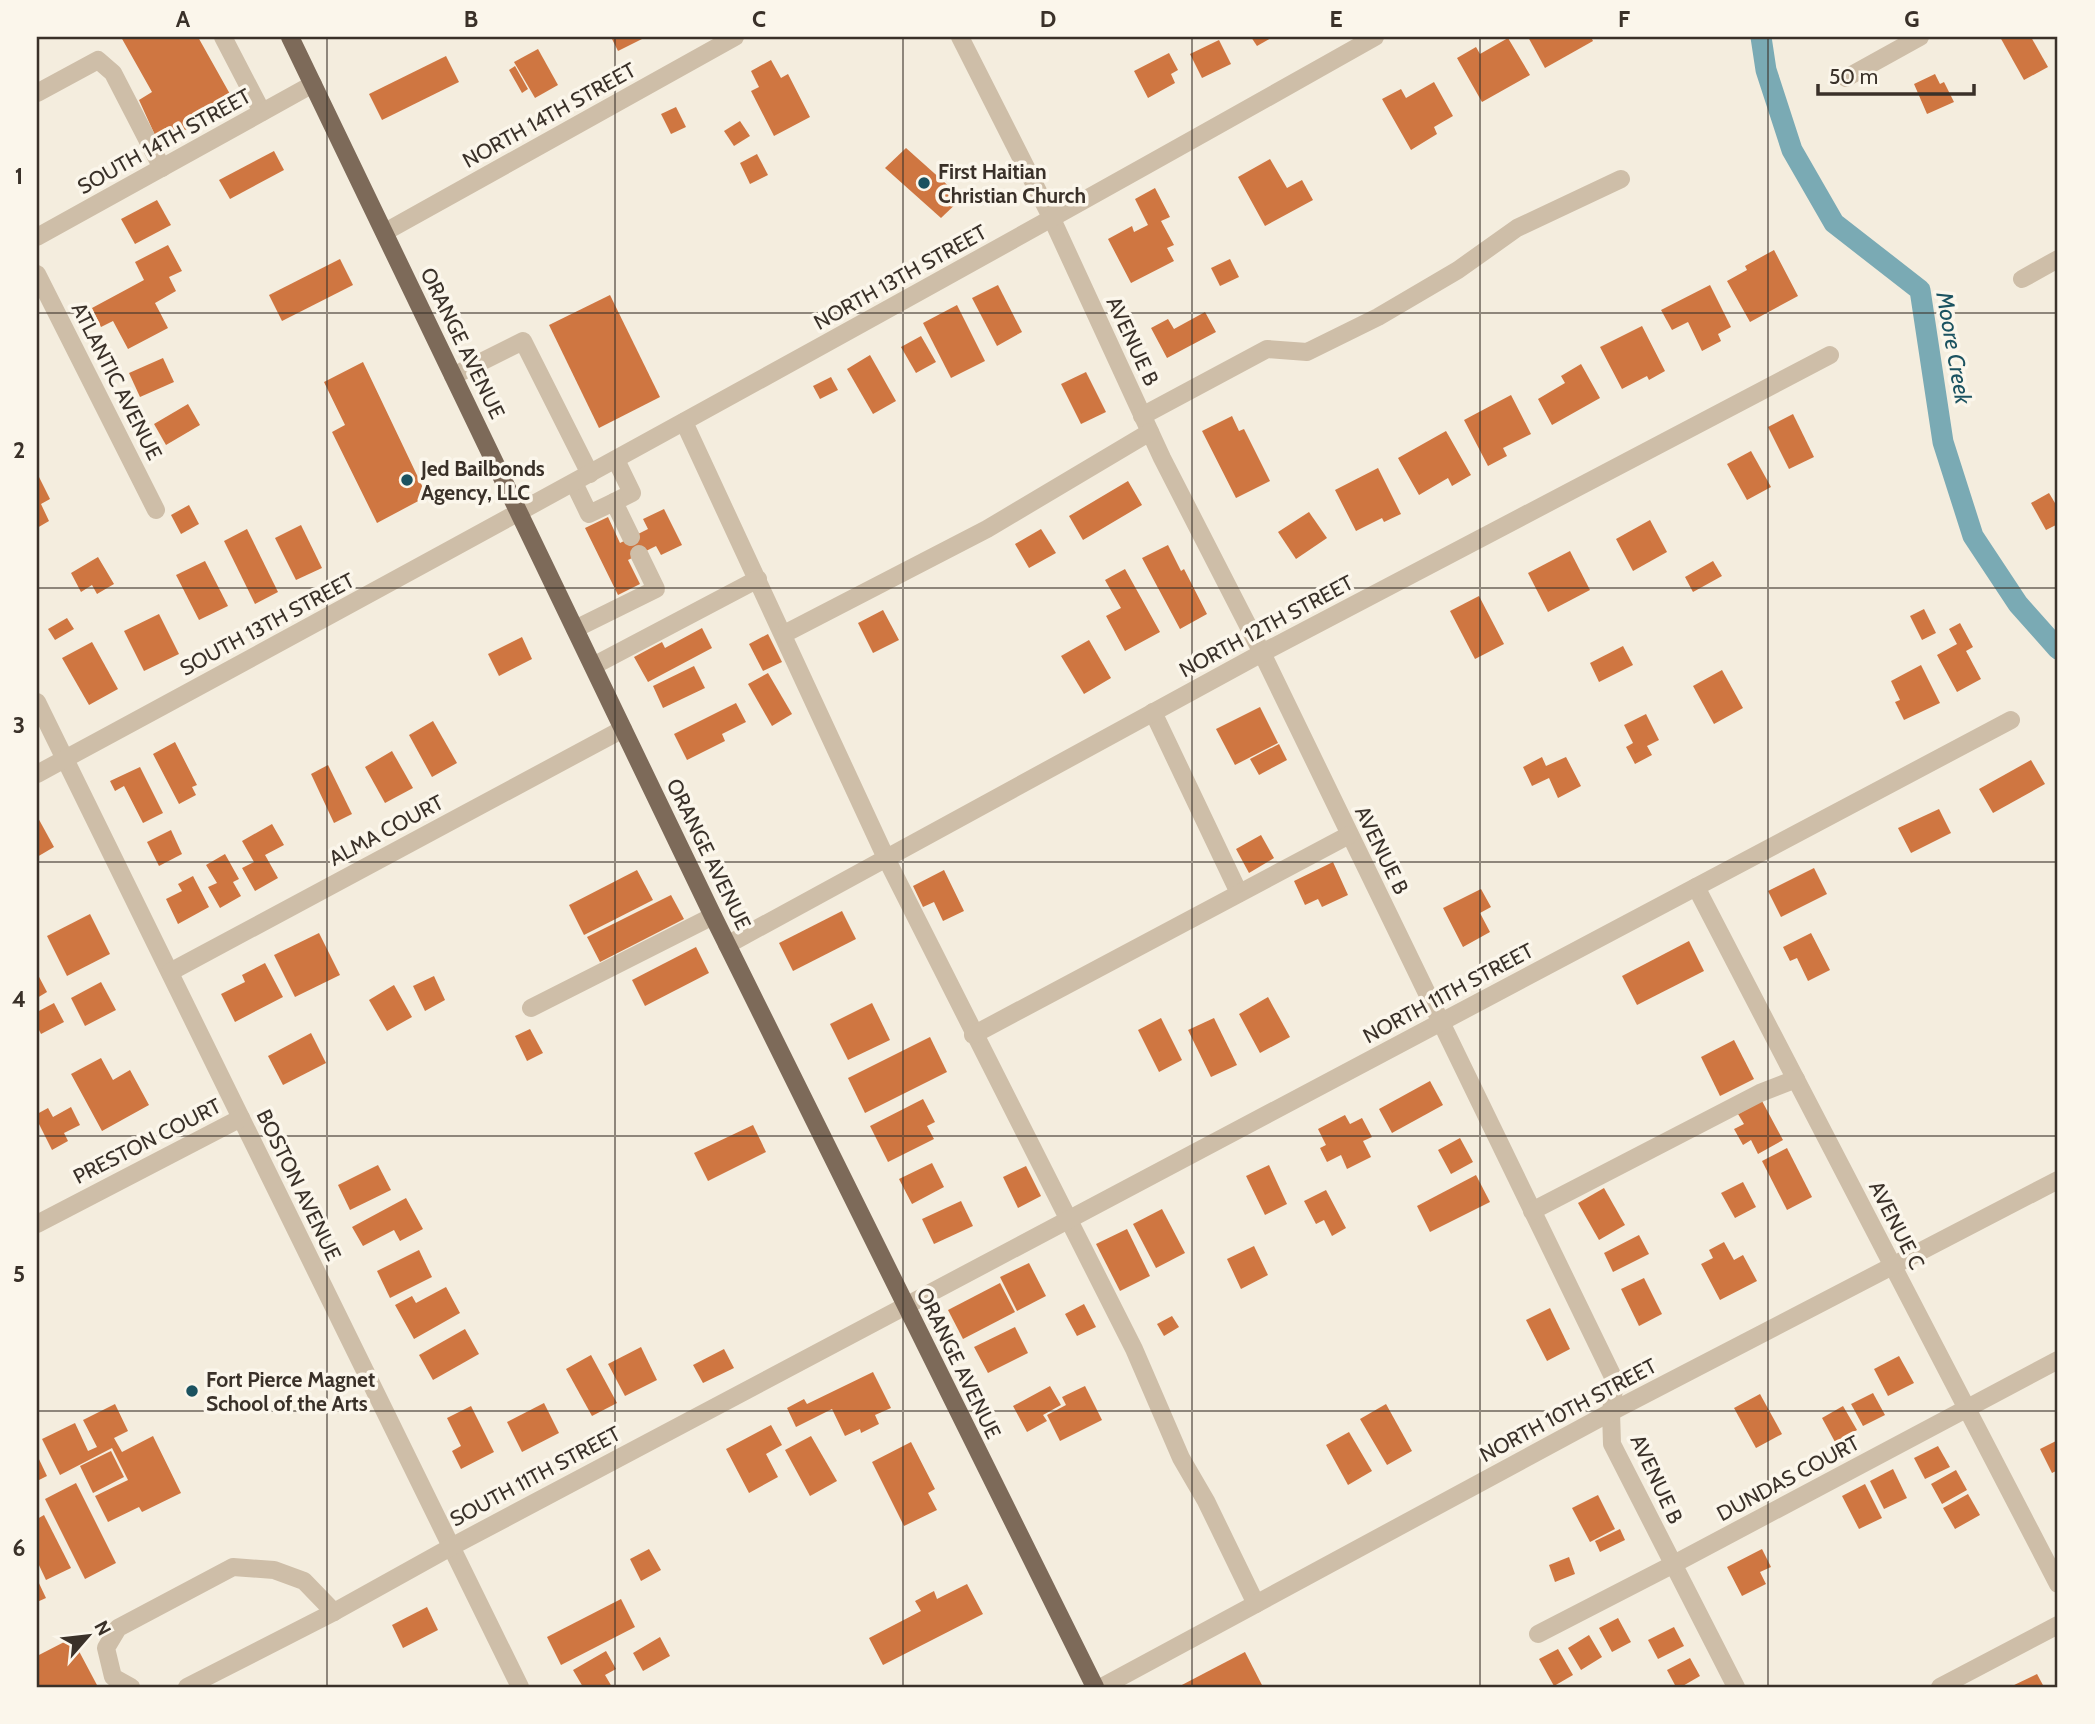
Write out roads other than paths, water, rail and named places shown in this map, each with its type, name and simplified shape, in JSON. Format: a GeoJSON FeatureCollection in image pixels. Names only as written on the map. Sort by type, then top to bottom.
{"type":"FeatureCollection","features":[{"type":"Feature","properties":{"kind":"main road","name":"ORANGE AVENUE"},"geometry":{"type":"LineString","coordinates":[[290,37],[727,945],[1095,1687]]}},
{"type":"Feature","properties":{"kind":"street"},"geometry":{"type":"LineString","coordinates":[[223,37],[262,112]]}},
{"type":"Feature","properties":{"kind":"street","name":"NORTH 14TH STREET"},"geometry":{"type":"LineString","coordinates":[[385,232],[735,37]]}},
{"type":"Feature","properties":{"kind":"street","name":"AVENUE B"},"geometry":{"type":"LineString","coordinates":[[960,37],[1052,219],[1146,424],[1262,653],[1615,1381],[1611,1412],[1612,1444],[1736,1687]]}},
{"type":"Feature","properties":{"kind":"street","name":"NORTH 13TH STREET"},"geometry":{"type":"LineString","coordinates":[[519,513],[1375,37]]}},
{"type":"Feature","properties":{"kind":"street"},"geometry":{"type":"LineString","coordinates":[[1846,78],[1920,37]]}},
{"type":"Feature","properties":{"kind":"street"},"geometry":{"type":"LineString","coordinates":[[37,93],[98,60],[113,73],[162,168]]}},
{"type":"Feature","properties":{"kind":"street","name":"SOUTH 14TH STREET"},"geometry":{"type":"LineString","coordinates":[[37,237],[313,84]]}},
{"type":"Feature","properties":{"kind":"street"},"geometry":{"type":"LineString","coordinates":[[784,634],[987,529],[1146,424],[1268,349],[1307,352],[1378,317],[1458,271],[1517,228],[1621,179]]}},
{"type":"Feature","properties":{"kind":"street"},"geometry":{"type":"LineString","coordinates":[[2022,279],[2058,259]]}},
{"type":"Feature","properties":{"kind":"street","name":"ATLANTIC AVENUE"},"geometry":{"type":"LineString","coordinates":[[37,274],[156,510]]}},
{"type":"Feature","properties":{"kind":"street"},"geometry":{"type":"LineString","coordinates":[[453,376],[523,341],[582,478],[589,514],[632,493],[616,460]]}},
{"type":"Feature","properties":{"kind":"street","name":"NORTH 12TH STREET"},"geometry":{"type":"LineString","coordinates":[[727,945],[1262,653],[1830,355]]}},
{"type":"Feature","properties":{"kind":"street"},"geometry":{"type":"LineString","coordinates":[[684,422],[886,858],[1134,1349],[1181,1458],[1206,1501],[1256,1604]]}},
{"type":"Feature","properties":{"kind":"street"},"geometry":{"type":"LineString","coordinates":[[614,502],[631,537]]}},
{"type":"Feature","properties":{"kind":"street","name":"SOUTH 13TH STREET"},"geometry":{"type":"LineString","coordinates":[[37,774],[519,513]]}},
{"type":"Feature","properties":{"kind":"street"},"geometry":{"type":"LineString","coordinates":[[575,629],[656,589],[639,554]]}},
{"type":"Feature","properties":{"kind":"street"},"geometry":{"type":"LineString","coordinates":[[593,666],[758,579]]}},
{"type":"Feature","properties":{"kind":"street","name":"BOSTON AVENUE"},"geometry":{"type":"LineString","coordinates":[[37,702],[520,1687]]}},
{"type":"Feature","properties":{"kind":"street"},"geometry":{"type":"LineString","coordinates":[[1153,712],[1239,893]]}},
{"type":"Feature","properties":{"kind":"street","name":"NORTH 11TH STREET"},"geometry":{"type":"LineString","coordinates":[[906,1307],[2011,720]]}},
{"type":"Feature","properties":{"kind":"street","name":"ALMA COURT"},"geometry":{"type":"LineString","coordinates":[[170,972],[623,729]]}},
{"type":"Feature","properties":{"kind":"street"},"geometry":{"type":"LineString","coordinates":[[974,1035],[1349,835]]}},
{"type":"Feature","properties":{"kind":"street","name":"AVENUE C"},"geometry":{"type":"LineString","coordinates":[[1696,887],[2058,1584]]}},
{"type":"Feature","properties":{"kind":"street"},"geometry":{"type":"LineString","coordinates":[[531,1008],[713,916]]}},
{"type":"Feature","properties":{"kind":"street"},"geometry":{"type":"LineString","coordinates":[[1532,1210],[1760,1093],[1796,1079]]}},
{"type":"Feature","properties":{"kind":"street","name":"PRESTON COURT"},"geometry":{"type":"LineString","coordinates":[[37,1224],[240,1118]]}},
{"type":"Feature","properties":{"kind":"street","name":"NORTH 10TH STREET"},"geometry":{"type":"LineString","coordinates":[[1102,1687],[1611,1412],[2058,1180]]}},
{"type":"Feature","properties":{"kind":"street","name":"SOUTH 11TH STREET"},"geometry":{"type":"LineString","coordinates":[[187,1687],[334,1612],[451,1547],[906,1307]]}},
{"type":"Feature","properties":{"kind":"street","name":"DUNDAS COURT"},"geometry":{"type":"LineString","coordinates":[[1538,1634],[2058,1360]]}},
{"type":"Feature","properties":{"kind":"street"},"geometry":{"type":"LineString","coordinates":[[131,1687],[113,1677],[106,1648],[118,1628],[233,1567],[274,1570],[304,1581],[334,1612]]}},
{"type":"Feature","properties":{"kind":"street"},"geometry":{"type":"LineString","coordinates":[[1940,1687],[2058,1625]]}},
{"type":"Feature","properties":{"kind":"waterway","name":"Moore Creek"},"geometry":{"type":"LineString","coordinates":[[1761,37],[1766,70],[1792,150],[1834,223],[1920,290],[1943,442],[1973,536],[2018,604],[2058,649]]}},
{"type":"Feature","properties":{"kind":"place","name":"First Haitian Christian Church"},"geometry":{"type":"Point","coordinates":[924,183]}},
{"type":"Feature","properties":{"kind":"place","name":"Jed Bailbonds Agency, LLC"},"geometry":{"type":"Point","coordinates":[407,480]}},
{"type":"Feature","properties":{"kind":"place","name":"Fort Pierce Magnet School of the Arts"},"geometry":{"type":"Point","coordinates":[192,1391]}}]}
